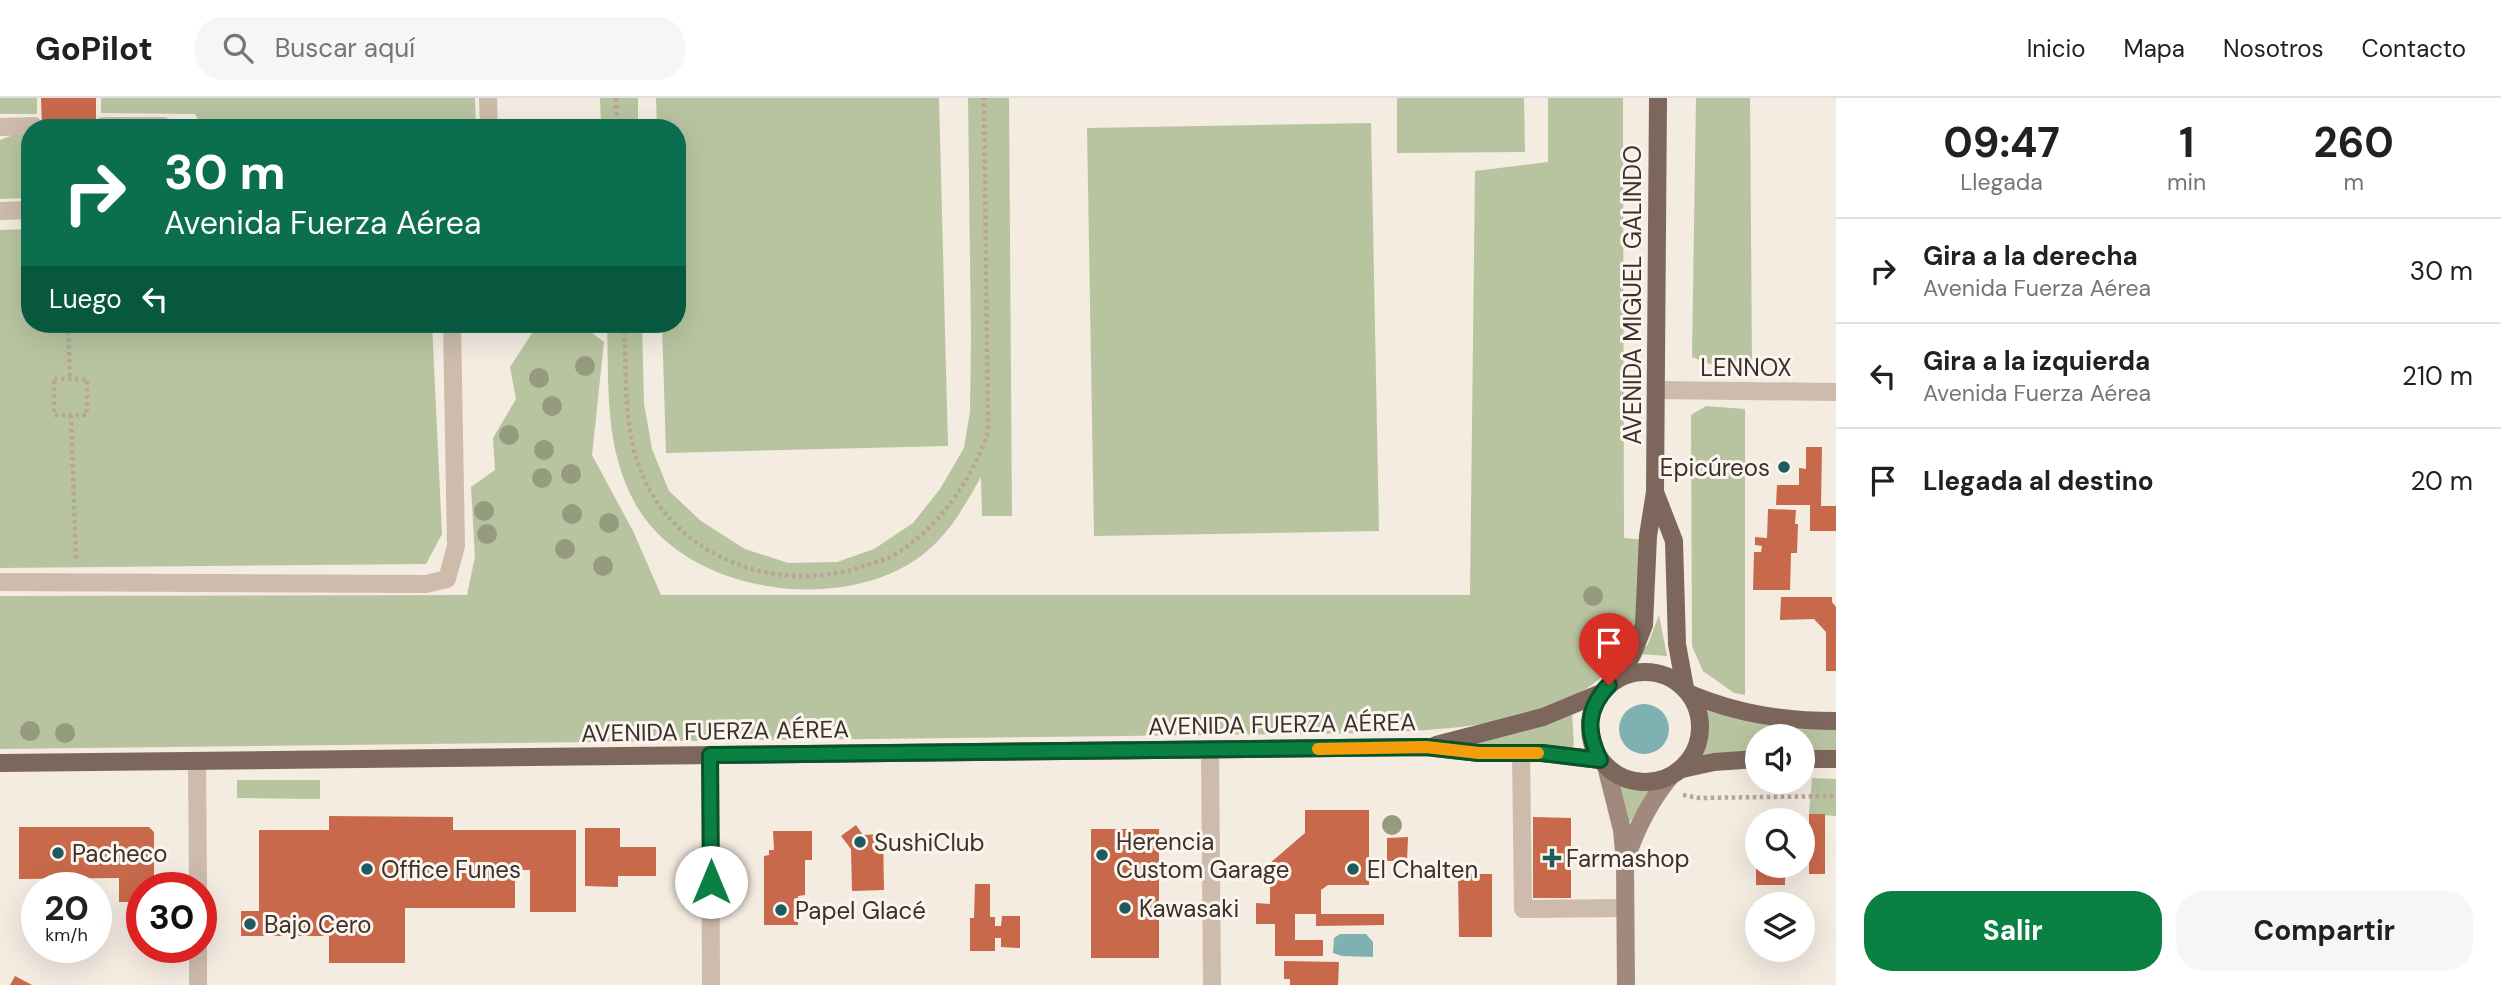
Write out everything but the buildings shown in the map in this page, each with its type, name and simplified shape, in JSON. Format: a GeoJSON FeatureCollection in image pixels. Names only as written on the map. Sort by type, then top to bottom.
{"type":"FeatureCollection","features":[{"type":"Feature","properties":{"kind":"main road","name":"AVENIDA MIGUEL GALINDO"},"geometry":{"type":"LineString","coordinates":[[1619,678],[1644,625],[1648,536],[1655,492],[1658,98]]}},
{"type":"Feature","properties":{"kind":"main road","name":"AVENIDA MIGUEL GALINDO"},"geometry":{"type":"LineString","coordinates":[[1655,492],[1674,541],[1677,644],[1688,691]]}},
{"type":"Feature","properties":{"kind":"main road","name":"AVENIDA FUERZA AÉREA"},"geometry":{"type":"LineString","coordinates":[[1430,747],[1543,718],[1601,693],[1619,678],[1636,672],[1654,672],[1671,678],[1688,691],[1720,707],[1752,715],[1783,720],[1836,721]]}},
{"type":"Feature","properties":{"kind":"main road"},"geometry":{"type":"LineString","coordinates":[[1625,863],[1635,831],[1659,790],[1693,757],[1699,741],[1701,725],[1698,709],[1688,691]]}},
{"type":"Feature","properties":{"kind":"main road"},"geometry":{"type":"LineString","coordinates":[[1601,693],[1593,709],[1589,727],[1592,744],[1603,763],[1622,830],[1625,863],[1626,985]]}},
{"type":"Feature","properties":{"kind":"main road","name":"AVENIDA FUERZA AÉREA"},"geometry":{"type":"LineString","coordinates":[[0,763],[1430,747],[1479,753],[1565,755],[1603,763],[1620,776],[1637,782],[1654,782],[1714,762],[1745,760]]}},
{"type":"Feature","properties":{"kind":"main road"},"geometry":{"type":"LineString","coordinates":[[1815,759],[1836,759]]}},
{"type":"Feature","properties":{"kind":"street"},"geometry":{"type":"LineString","coordinates":[[488,98],[489,119]]}},
{"type":"Feature","properties":{"kind":"street"},"geometry":{"type":"LineString","coordinates":[[0,127],[21,126]]}},
{"type":"Feature","properties":{"kind":"street"},"geometry":{"type":"LineString","coordinates":[[0,211],[21,211]]}},
{"type":"Feature","properties":{"kind":"street"},"geometry":{"type":"LineString","coordinates":[[0,582],[426,584],[447,579],[456,546],[452,333]]}},
{"type":"Feature","properties":{"kind":"street","name":"LENNOX"},"geometry":{"type":"LineString","coordinates":[[1656,390],[1836,392]]}},
{"type":"Feature","properties":{"kind":"street"},"geometry":{"type":"LineString","coordinates":[[1210,750],[1212,985]]}},
{"type":"Feature","properties":{"kind":"street"},"geometry":{"type":"LineString","coordinates":[[1521,753],[1523,909],[1625,908]]}},
{"type":"Feature","properties":{"kind":"street"},"geometry":{"type":"LineString","coordinates":[[710,755],[711,985]]}},
{"type":"Feature","properties":{"kind":"street"},"geometry":{"type":"LineString","coordinates":[[197,761],[198,872]]}},
{"type":"Feature","properties":{"kind":"street"},"geometry":{"type":"LineString","coordinates":[[198,963],[198,985]]}},
{"type":"Feature","properties":{"kind":"path"},"geometry":{"type":"LineString","coordinates":[[616,98],[617,119]]}},
{"type":"Feature","properties":{"kind":"path"},"geometry":{"type":"LineString","coordinates":[[624,333],[630,434],[644,480],[661,508],[680,530],[736,565],[761,573],[793,578],[829,576],[890,557],[940,518],[969,474],[988,432],[984,98]]}},
{"type":"Feature","properties":{"kind":"path"},"geometry":{"type":"LineString","coordinates":[[68,333],[70,379]]}},
{"type":"Feature","properties":{"kind":"path"},"geometry":{"type":"LineString","coordinates":[[54,379],[87,379],[87,415],[71,415],[54,415],[54,379]]}},
{"type":"Feature","properties":{"kind":"path"},"geometry":{"type":"LineString","coordinates":[[71,415],[77,582]]}},
{"type":"Feature","properties":{"kind":"path"},"geometry":{"type":"LineString","coordinates":[[1699,798],[1836,796]]}},
{"type":"Feature","properties":{"kind":"green space"},"geometry":{"type":"Polygon","coordinates":[[[0,98],[37,98],[37,114],[0,114],[0,98]]]}},
{"type":"Feature","properties":{"kind":"green space"},"geometry":{"type":"Polygon","coordinates":[[[101,98],[475,98],[476,119],[198,119],[195,114],[101,113],[101,98]]]}},
{"type":"Feature","properties":{"kind":"green space"},"geometry":{"type":"Polygon","coordinates":[[[600,98],[638,98],[638,119],[601,119],[600,98]]]}},
{"type":"Feature","properties":{"kind":"green space"},"geometry":{"type":"Polygon","coordinates":[[[656,98],[939,98],[948,446],[666,453],[662,333],[686,333],[686,119],[657,119],[656,98]]]}},
{"type":"Feature","properties":{"kind":"green space"},"geometry":{"type":"Polygon","coordinates":[[[968,98],[1009,98],[1012,516],[982,516],[981,477],[949,528],[916,560],[869,581],[833,588],[795,589],[757,584],[720,573],[686,556],[658,534],[636,505],[618,462],[613,439],[607,333],[642,333],[644,403],[652,449],[669,491],[701,521],[745,549],[788,563],[837,562],[874,549],[913,523],[940,489],[964,448],[970,411],[968,98]]]}},
{"type":"Feature","properties":{"kind":"green space"},"geometry":{"type":"Polygon","coordinates":[[[1397,98],[1524,98],[1525,152],[1397,153],[1397,98]]]}},
{"type":"Feature","properties":{"kind":"green space"},"geometry":{"type":"Polygon","coordinates":[[[1548,98],[1623,98],[1624,538],[1645,540],[1642,596],[1637,625],[1619,658],[1594,683],[1562,702],[1526,715],[1488,723],[1375,733],[0,749],[0,596],[467,595],[475,557],[471,487],[495,470],[493,438],[516,399],[510,367],[532,333],[592,333],[604,342],[592,455],[633,531],[661,595],[1470,595],[1475,171],[1548,162],[1548,98]]]}},
{"type":"Feature","properties":{"kind":"green space"},"geometry":{"type":"Polygon","coordinates":[[[1696,98],[1750,98],[1752,365],[1710,364],[1692,357],[1696,98]]]}},
{"type":"Feature","properties":{"kind":"green space"},"geometry":{"type":"Polygon","coordinates":[[[1371,123],[1379,531],[1094,536],[1087,128],[1371,123]]]}},
{"type":"Feature","properties":{"kind":"green space"},"geometry":{"type":"Polygon","coordinates":[[[21,135],[21,198],[0,199],[0,140],[21,135]]]}},
{"type":"Feature","properties":{"kind":"green space"},"geometry":{"type":"Polygon","coordinates":[[[21,229],[21,333],[432,333],[442,534],[426,564],[0,568],[0,230],[21,229]]]}},
{"type":"Feature","properties":{"kind":"green space"},"geometry":{"type":"Polygon","coordinates":[[[1706,406],[1745,409],[1745,695],[1734,693],[1703,671],[1692,646],[1691,415],[1706,406]]]}},
{"type":"Feature","properties":{"kind":"green space"},"geometry":{"type":"Polygon","coordinates":[[[1659,615],[1667,656],[1639,654],[1648,644],[1659,615]]]}},
{"type":"Feature","properties":{"kind":"green space"},"geometry":{"type":"Polygon","coordinates":[[[1690,694],[1836,721],[1836,759],[1815,759],[1815,724],[1745,724],[1745,761],[1682,769],[1695,751],[1700,733],[1699,715],[1690,694]]]}},
{"type":"Feature","properties":{"kind":"green space"},"geometry":{"type":"Polygon","coordinates":[[[1572,713],[1574,745],[1570,749],[1463,748],[1572,713]]]}},
{"type":"Feature","properties":{"kind":"green space"},"geometry":{"type":"Polygon","coordinates":[[[1815,778],[1836,779],[1836,816],[1815,814],[1815,808],[1810,808],[1811,794],[1815,794],[1815,778]]]}},
{"type":"Feature","properties":{"kind":"green space"},"geometry":{"type":"Polygon","coordinates":[[[237,780],[320,780],[320,799],[237,798],[237,780]]]}},
{"type":"Feature","properties":{"kind":"green space"},"geometry":{"type":"Polygon","coordinates":[[[1614,782],[1653,789],[1630,822],[1627,821],[1614,782]]]}},
{"type":"Feature","properties":{"kind":"water"},"geometry":{"type":"Polygon","coordinates":[[[1644,704],[1662,711],[1669,729],[1662,747],[1644,754],[1626,747],[1619,729],[1626,711],[1644,704]]]}},
{"type":"Feature","properties":{"kind":"water"},"geometry":{"type":"Polygon","coordinates":[[[1340,934],[1366,934],[1373,942],[1373,957],[1333,953],[1334,938],[1340,934]]]}},
{"type":"Feature","properties":{"kind":"slow traffic"},"geometry":{"type":"LineString","coordinates":[[1318,749],[1426,747],[1479,753],[1538,753]]}},
{"type":"Feature","properties":{"kind":"place","name":"Epicúreos"},"geometry":{"type":"Point","coordinates":[1784,467]}},
{"type":"Feature","properties":{"kind":"place","name":"SushiClub"},"geometry":{"type":"Point","coordinates":[860,842]}},
{"type":"Feature","properties":{"kind":"place","name":"Pacheco"},"geometry":{"type":"Point","coordinates":[58,853]}},
{"type":"Feature","properties":{"kind":"place","name":"Herencia Custom Garage"},"geometry":{"type":"Point","coordinates":[1102,855]}},
{"type":"Feature","properties":{"kind":"place","name":"Farmashop"},"geometry":{"type":"Point","coordinates":[1552,858]}},
{"type":"Feature","properties":{"kind":"place","name":"Office Funes"},"geometry":{"type":"Point","coordinates":[367,869]}},
{"type":"Feature","properties":{"kind":"place","name":"El Chalten"},"geometry":{"type":"Point","coordinates":[1353,869]}},
{"type":"Feature","properties":{"kind":"place","name":"Kawasaki"},"geometry":{"type":"Point","coordinates":[1125,908]}},
{"type":"Feature","properties":{"kind":"place","name":"Papel Glacé"},"geometry":{"type":"Point","coordinates":[781,910]}},
{"type":"Feature","properties":{"kind":"place","name":"Bajo Cero"},"geometry":{"type":"Point","coordinates":[250,924]}},
{"type":"Feature","properties":{"kind":"route"},"geometry":{"type":"LineString","coordinates":[[711,882],[710,755],[1426,747],[1479,753],[1542,753],[1600,760],[1592,744],[1589,727],[1593,709],[1601,693],[1609,685]]}}]}
